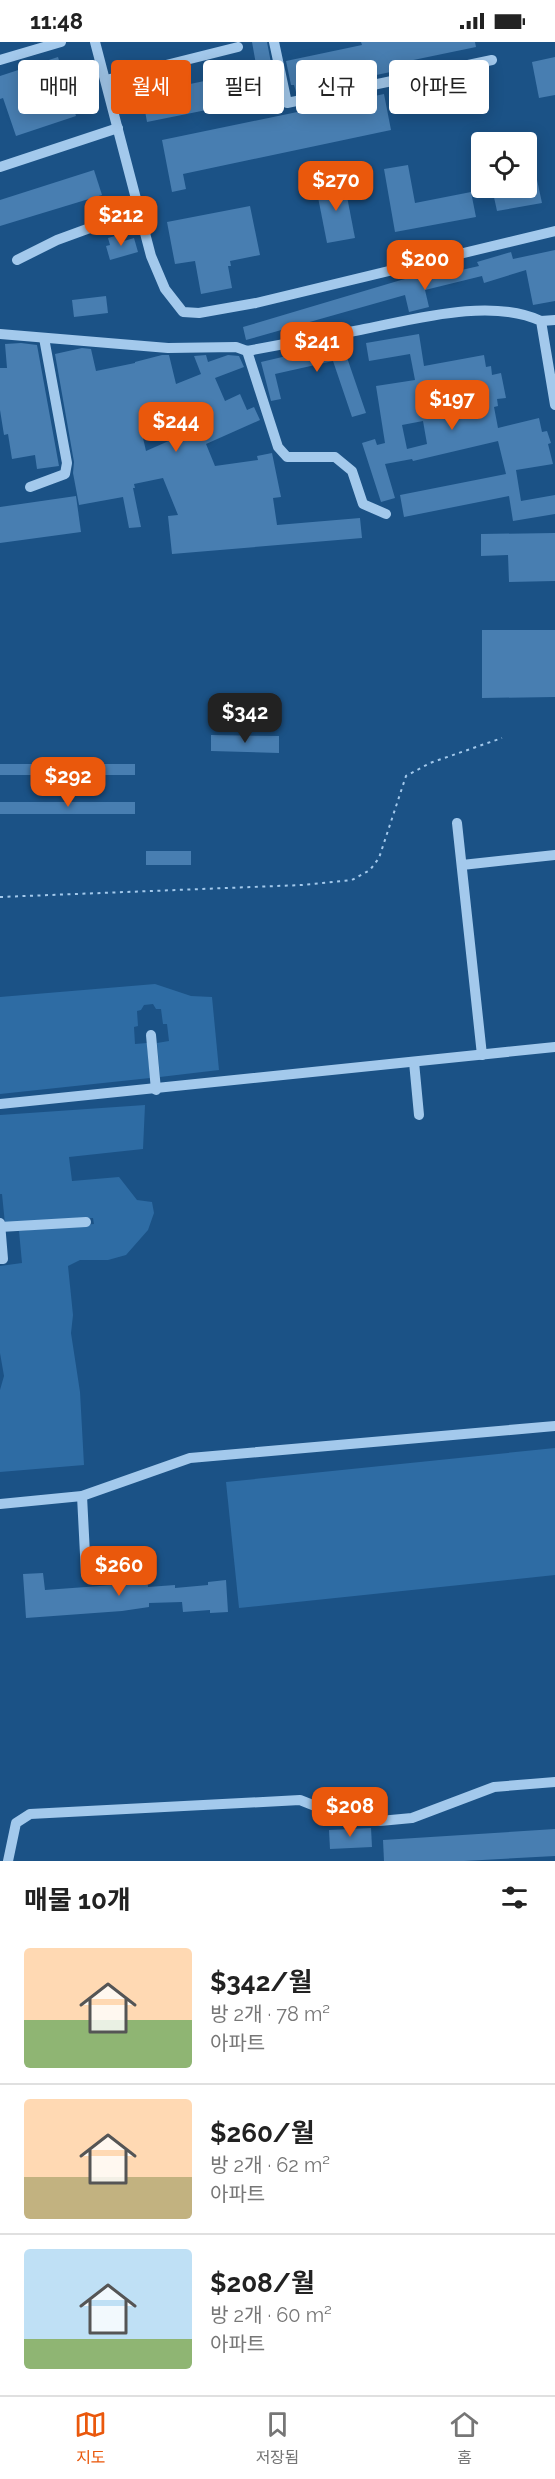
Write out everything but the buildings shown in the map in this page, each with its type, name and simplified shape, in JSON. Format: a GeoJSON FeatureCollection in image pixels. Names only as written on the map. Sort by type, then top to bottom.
{"type":"FeatureCollection","features":[{"type":"Feature","properties":{"kind":"street"},"geometry":{"type":"LineString","coordinates":[[0,60],[61,42]]}},
{"type":"Feature","properties":{"kind":"street"},"geometry":{"type":"LineString","coordinates":[[95,42],[151,256],[165,289],[183,312],[199,313],[256,303],[555,231]]}},
{"type":"Feature","properties":{"kind":"street"},"geometry":{"type":"LineString","coordinates":[[274,42],[287,103],[492,60]]}},
{"type":"Feature","properties":{"kind":"street"},"geometry":{"type":"LineString","coordinates":[[106,80],[238,47]]}},
{"type":"Feature","properties":{"kind":"street"},"geometry":{"type":"LineString","coordinates":[[0,167],[118,128]]}},
{"type":"Feature","properties":{"kind":"street"},"geometry":{"type":"LineString","coordinates":[[17,260],[57,240],[139,210]]}},
{"type":"Feature","properties":{"kind":"street"},"geometry":{"type":"LineString","coordinates":[[0,334],[168,348],[236,347],[247,351],[438,315],[489,311],[530,316],[541,321],[555,320]]}},
{"type":"Feature","properties":{"kind":"street"},"geometry":{"type":"LineString","coordinates":[[541,321],[555,405]]}},
{"type":"Feature","properties":{"kind":"street"},"geometry":{"type":"LineString","coordinates":[[30,487],[66,474],[67,463],[44,338]]}},
{"type":"Feature","properties":{"kind":"street"},"geometry":{"type":"LineString","coordinates":[[247,351],[278,447],[287,457],[335,457],[352,471],[363,504],[386,514]]}},
{"type":"Feature","properties":{"kind":"street"},"geometry":{"type":"LineString","coordinates":[[457,823],[482,1055]]}},
{"type":"Feature","properties":{"kind":"street"},"geometry":{"type":"LineString","coordinates":[[462,865],[555,855]]}},
{"type":"Feature","properties":{"kind":"street"},"geometry":{"type":"LineString","coordinates":[[151,1035],[156,1090]]}},
{"type":"Feature","properties":{"kind":"street"},"geometry":{"type":"LineString","coordinates":[[0,1104],[156,1090],[555,1047]]}},
{"type":"Feature","properties":{"kind":"street"},"geometry":{"type":"LineString","coordinates":[[414,1062],[419,1114]]}},
{"type":"Feature","properties":{"kind":"street"},"geometry":{"type":"LineString","coordinates":[[0,1259],[3,1259],[0,1225],[87,1222]]}},
{"type":"Feature","properties":{"kind":"street"},"geometry":{"type":"LineString","coordinates":[[0,1504],[82,1496],[190,1458],[555,1426]]}},
{"type":"Feature","properties":{"kind":"street"},"geometry":{"type":"LineString","coordinates":[[82,1496],[86,1574]]}},
{"type":"Feature","properties":{"kind":"street"},"geometry":{"type":"LineString","coordinates":[[8,1861],[16,1823],[30,1814],[300,1800],[343,1817],[380,1821],[411,1818],[494,1787],[555,1782]]}},
{"type":"Feature","properties":{"kind":"path"},"geometry":{"type":"LineString","coordinates":[[0,897],[267,887],[352,880],[370,870],[379,858],[406,776],[430,763],[502,738]]}},
{"type":"Feature","properties":{"kind":"shaded area"},"geometry":{"type":"Polygon","coordinates":[[[155,984],[191,996],[212,997],[219,1070],[160,1077],[157,1043],[169,1041],[167,1024],[163,1024],[161,1009],[156,1009],[153,1004],[144,1005],[141,1010],[137,1011],[138,1026],[134,1027],[135,1044],[147,1043],[150,1078],[0,1094],[0,997],[155,984]]]}},
{"type":"Feature","properties":{"kind":"shaded area"},"geometry":{"type":"Polygon","coordinates":[[[145,1105],[143,1149],[69,1157],[72,1181],[119,1177],[137,1200],[152,1202],[154,1213],[148,1230],[126,1255],[108,1260],[80,1260],[68,1266],[73,1315],[71,1333],[80,1392],[84,1465],[0,1472],[0,1390],[4,1376],[0,1353],[0,1266],[22,1263],[19,1231],[94,1224],[93,1218],[5,1224],[2,1194],[0,1194],[0,1115],[145,1105]]]}},
{"type":"Feature","properties":{"kind":"shaded area"},"geometry":{"type":"Polygon","coordinates":[[[555,1448],[555,1575],[239,1608],[226,1482],[555,1448]]]}}]}
